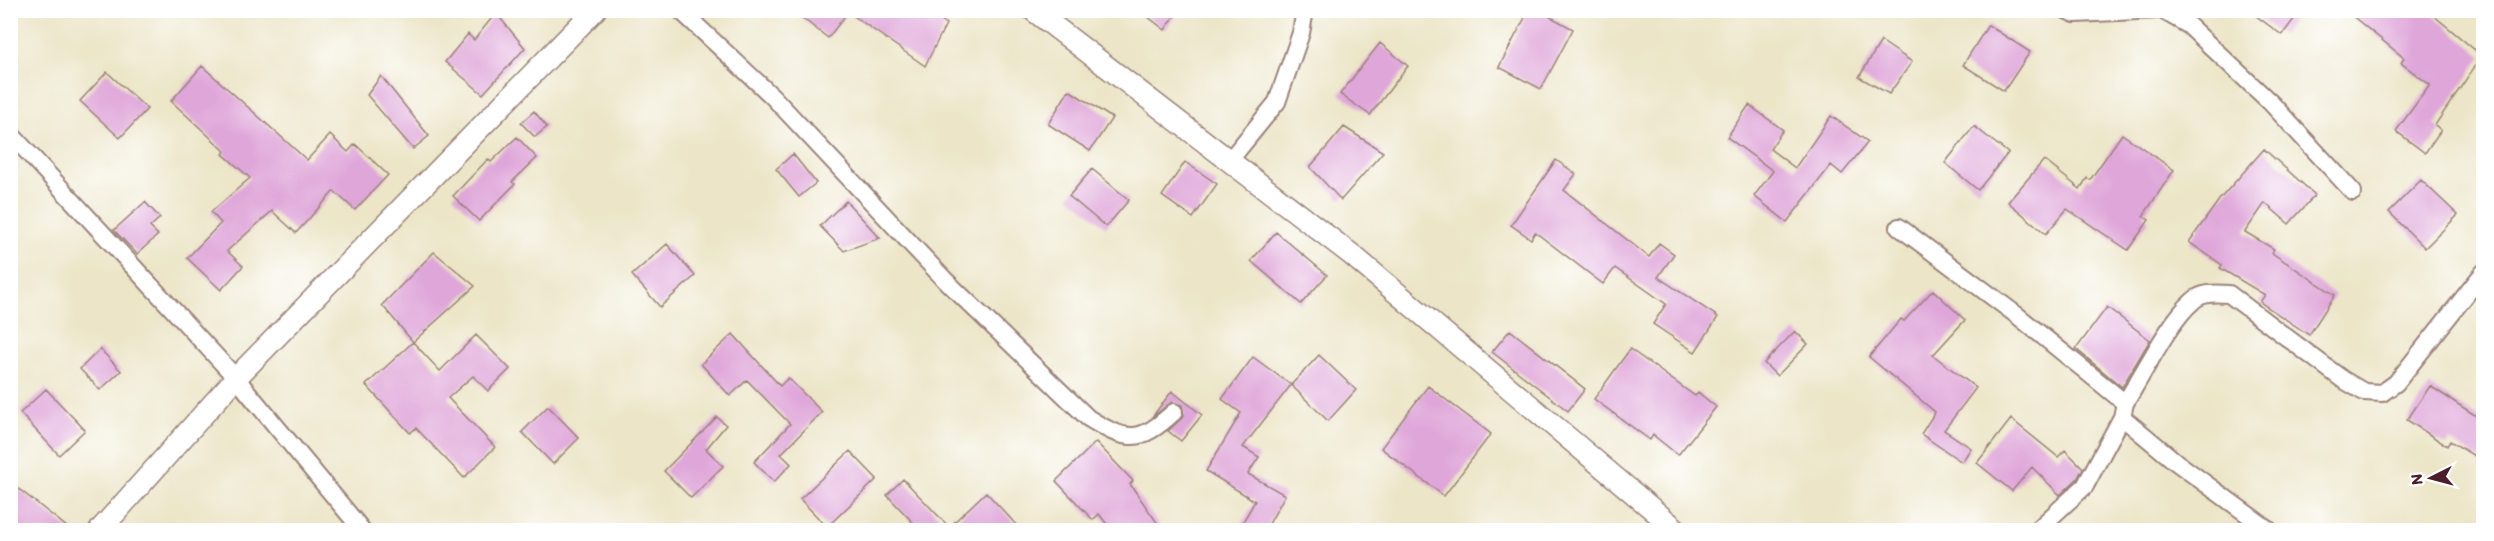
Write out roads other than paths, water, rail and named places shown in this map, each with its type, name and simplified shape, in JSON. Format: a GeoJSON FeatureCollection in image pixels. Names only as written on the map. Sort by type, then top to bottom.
{"type":"FeatureCollection","features":[{"type":"Feature","properties":{"kind":"street"},"geometry":{"type":"LineString","coordinates":[[100,531],[236,378],[595,10]]}},
{"type":"Feature","properties":{"kind":"street"},"geometry":{"type":"LineString","coordinates":[[680,10],[772,96],[945,280],[1088,418],[1116,435],[1133,437],[1157,427],[1174,412]]}},
{"type":"Feature","properties":{"kind":"street"},"geometry":{"type":"LineString","coordinates":[[1033,10],[1352,255],[1677,531]]}},
{"type":"Feature","properties":{"kind":"street"},"geometry":{"type":"LineString","coordinates":[[1229,160],[1277,102],[1301,33],[1305,10]]}},
{"type":"Feature","properties":{"kind":"street"},"geometry":{"type":"LineString","coordinates":[[2066,10],[2075,14],[2160,10],[2188,25],[2271,103],[2353,192]]}},
{"type":"Feature","properties":{"kind":"street"},"geometry":{"type":"LineString","coordinates":[[10,133],[236,378],[362,531]]}},
{"type":"Feature","properties":{"kind":"street"},"geometry":{"type":"LineString","coordinates":[[1899,227],[2000,302],[2124,410],[2176,462],[2269,531]]}},
{"type":"Feature","properties":{"kind":"street"},"geometry":{"type":"LineString","coordinates":[[2037,531],[2085,486],[2124,410],[2178,317],[2194,299],[2213,293],[2229,294],[2357,388],[2364,392],[2382,393],[2396,382],[2484,272]]}}]}
